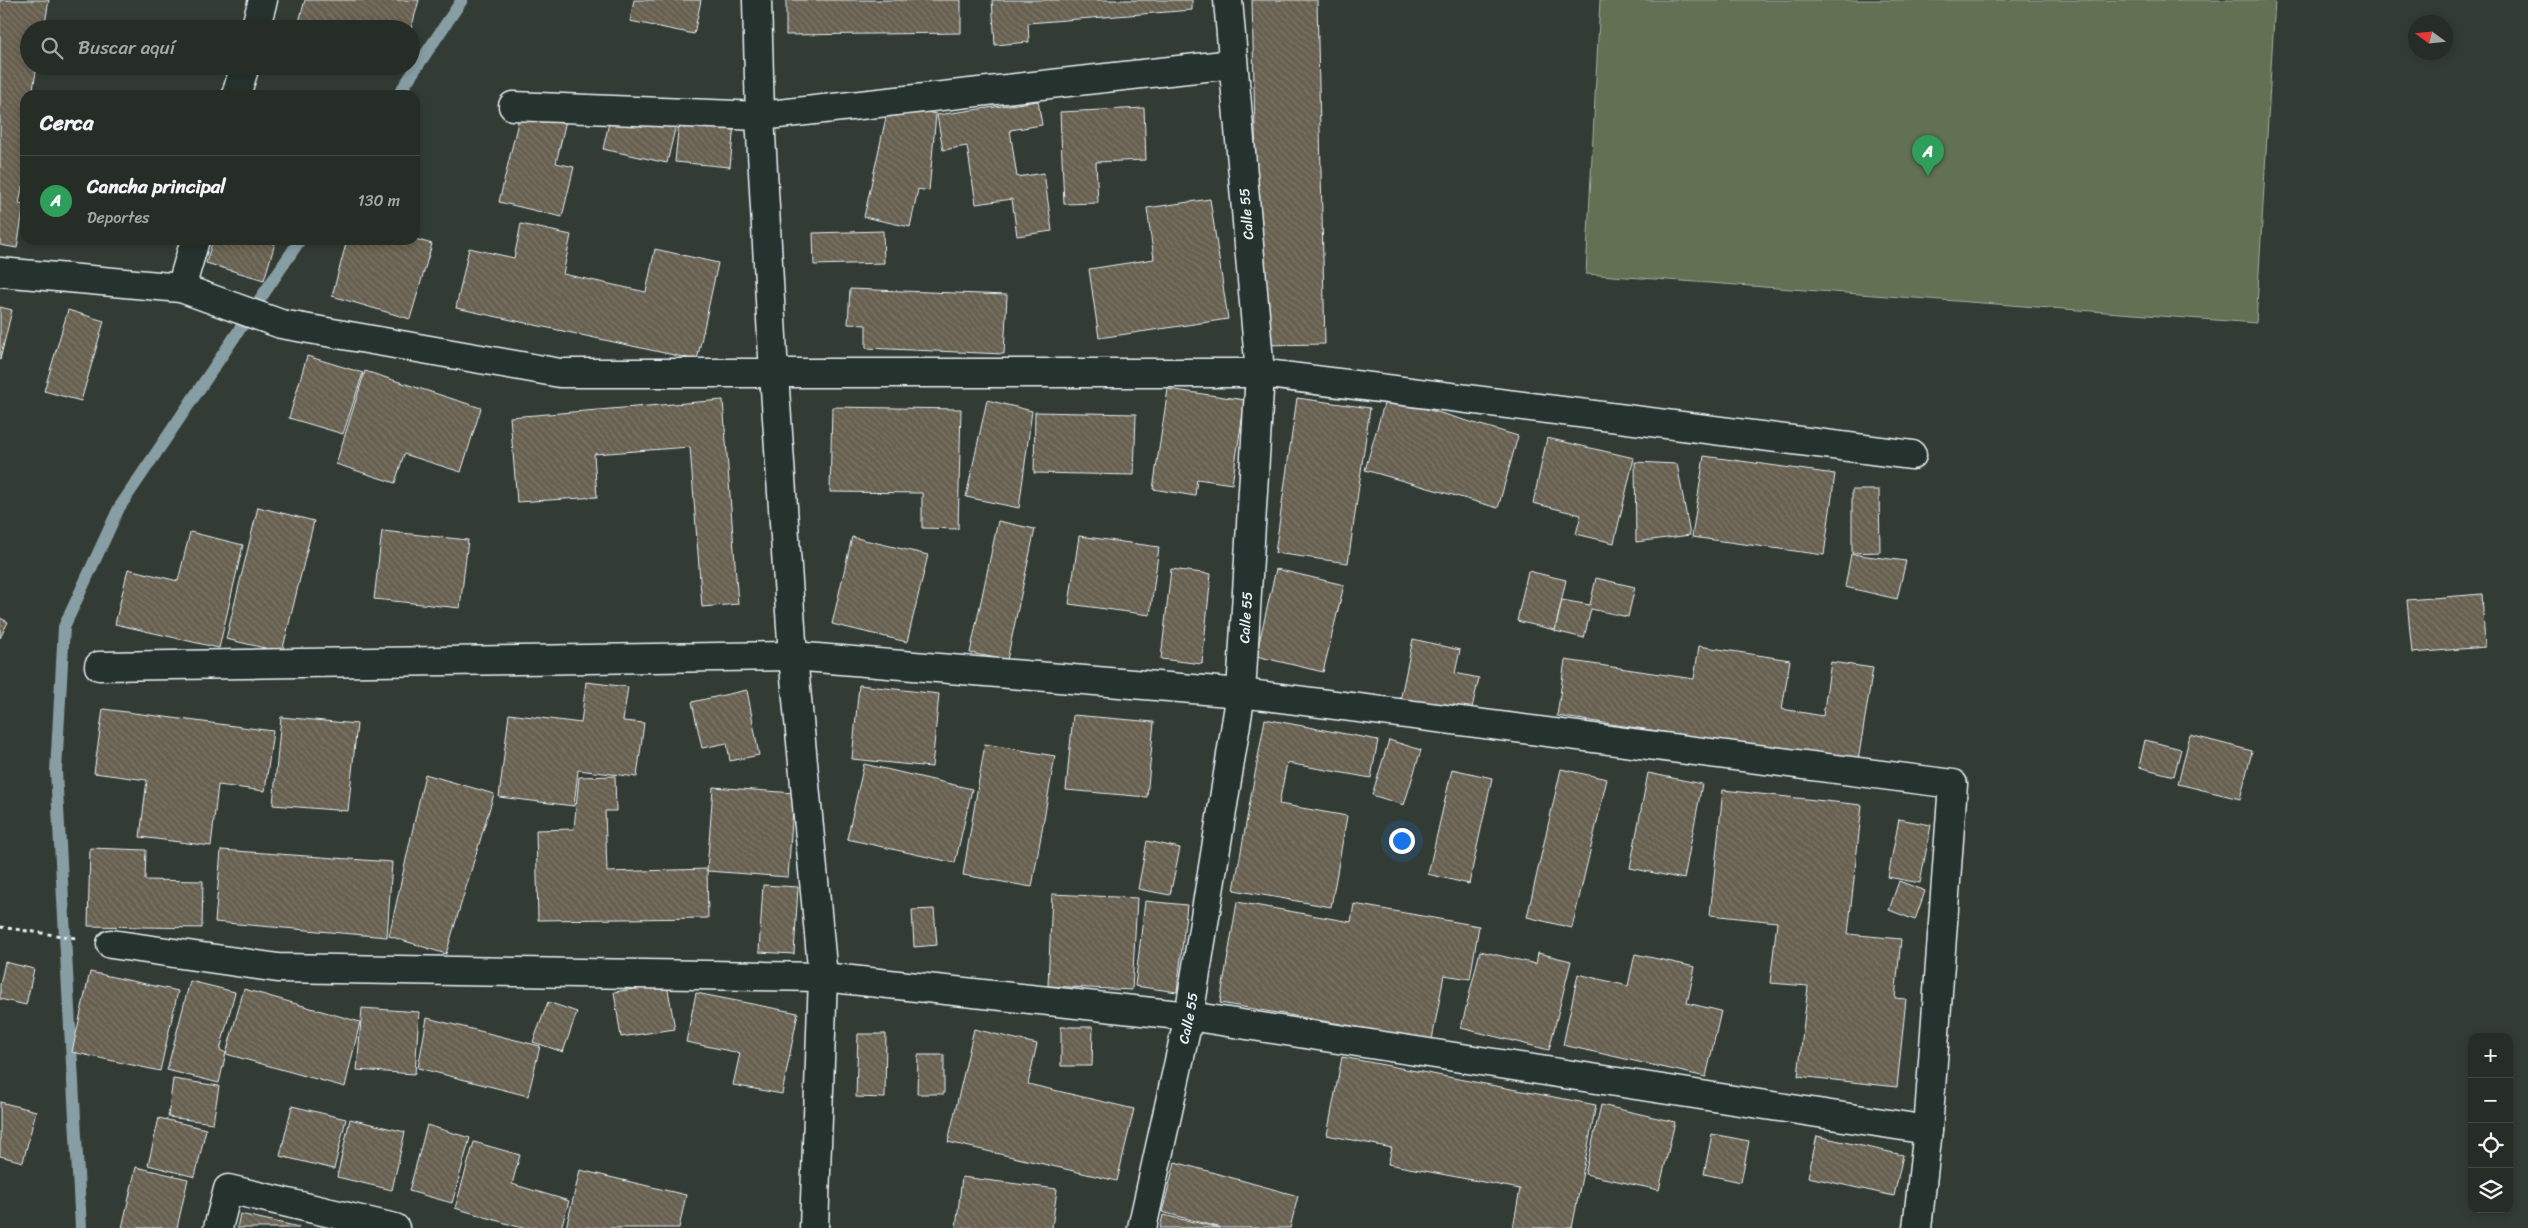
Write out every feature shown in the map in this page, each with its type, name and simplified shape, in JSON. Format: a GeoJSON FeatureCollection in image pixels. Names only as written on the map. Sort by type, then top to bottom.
{"type":"FeatureCollection","features":[{"type":"Feature","properties":{"kind":"street"},"geometry":{"type":"LineString","coordinates":[[257,20],[263,0]]}},
{"type":"Feature","properties":{"kind":"street"},"geometry":{"type":"LineString","coordinates":[[757,0],[760,116],[774,374],[793,656],[823,977],[814,1228]]}},
{"type":"Feature","properties":{"kind":"street","name":"Calle 55"},"geometry":{"type":"LineString","coordinates":[[1142,1228],[1189,1016],[1241,693],[1260,374],[1228,0]]}},
{"type":"Feature","properties":{"kind":"street"},"geometry":{"type":"LineString","coordinates":[[513,106],[760,116],[1233,64]]}},
{"type":"Feature","properties":{"kind":"street"},"geometry":{"type":"LineString","coordinates":[[238,90],[242,75]]}},
{"type":"Feature","properties":{"kind":"street"},"geometry":{"type":"LineString","coordinates":[[182,288],[194,245]]}},
{"type":"Feature","properties":{"kind":"street"},"geometry":{"type":"LineString","coordinates":[[0,272],[182,288],[281,324],[560,373],[1260,374],[1912,455]]}},
{"type":"Feature","properties":{"kind":"street"},"geometry":{"type":"LineString","coordinates":[[99,666],[793,656],[1241,693],[1953,784],[1928,1130],[1917,1228]]}},
{"type":"Feature","properties":{"kind":"street"},"geometry":{"type":"LineString","coordinates":[[111,944],[278,968],[823,977],[1189,1016],[1928,1130]]}},
{"type":"Feature","properties":{"kind":"street"},"geometry":{"type":"LineString","coordinates":[[218,1228],[228,1189],[395,1228]]}},
{"type":"Feature","properties":{"kind":"path"},"geometry":{"type":"LineString","coordinates":[[0,927],[111,944]]}},
{"type":"Feature","properties":{"kind":"green space"},"geometry":{"type":"Polygon","coordinates":[[[1600,0],[2275,0],[2256,323],[1586,274],[1600,0]]]}},
{"type":"Feature","properties":{"kind":"building"},"geometry":{"type":"Polygon","coordinates":[[[0,0],[49,0],[46,20],[20,20],[20,75],[35,75],[33,90],[20,90],[20,230],[17,248],[0,245],[0,0]]]}},
{"type":"Feature","properties":{"kind":"building"},"geometry":{"type":"Polygon","coordinates":[[[305,0],[419,0],[413,20],[299,20],[305,0]]]}},
{"type":"Feature","properties":{"kind":"building"},"geometry":{"type":"Polygon","coordinates":[[[634,0],[701,0],[694,34],[630,21],[634,0]]]}},
{"type":"Feature","properties":{"kind":"building"},"geometry":{"type":"Polygon","coordinates":[[[786,0],[961,0],[961,33],[786,35],[786,0]]]}},
{"type":"Feature","properties":{"kind":"building"},"geometry":{"type":"Polygon","coordinates":[[[992,0],[1192,0],[1192,10],[1028,23],[1029,42],[995,45],[992,0]]]}},
{"type":"Feature","properties":{"kind":"building"},"geometry":{"type":"Polygon","coordinates":[[[1252,0],[1317,0],[1325,344],[1260,345],[1252,0]]]}},
{"type":"Feature","properties":{"kind":"building"},"geometry":{"type":"Polygon","coordinates":[[[615,96],[679,112],[667,163],[603,149],[615,96]]]}},
{"type":"Feature","properties":{"kind":"building"},"geometry":{"type":"Polygon","coordinates":[[[524,97],[569,108],[556,163],[574,167],[562,217],[499,202],[524,97]]]}},
{"type":"Feature","properties":{"kind":"building"},"geometry":{"type":"Polygon","coordinates":[[[1038,101],[1042,125],[1010,130],[1017,177],[1044,173],[1052,231],[1017,236],[1012,199],[976,204],[967,146],[943,150],[937,115],[1038,101]]]}},
{"type":"Feature","properties":{"kind":"building"},"geometry":{"type":"Polygon","coordinates":[[[889,104],[936,114],[929,191],[918,189],[910,227],[864,217],[889,104]]]}},
{"type":"Feature","properties":{"kind":"building"},"geometry":{"type":"Polygon","coordinates":[[[1144,108],[1146,160],[1096,162],[1098,203],[1064,204],[1060,112],[1144,108]]]}},
{"type":"Feature","properties":{"kind":"building"},"geometry":{"type":"Polygon","coordinates":[[[680,109],[735,114],[730,167],[675,162],[680,109]]]}},
{"type":"Feature","properties":{"kind":"building"},"geometry":{"type":"Polygon","coordinates":[[[1210,199],[1228,319],[1099,338],[1089,269],[1154,259],[1147,208],[1210,199]]]}},
{"type":"Feature","properties":{"kind":"building"},"geometry":{"type":"Polygon","coordinates":[[[521,224],[571,235],[563,274],[646,292],[655,249],[718,263],[697,360],[456,308],[469,248],[514,258],[521,224]]]}},
{"type":"Feature","properties":{"kind":"building"},"geometry":{"type":"Polygon","coordinates":[[[883,231],[884,263],[814,265],[813,233],[883,231]]]}},
{"type":"Feature","properties":{"kind":"building"},"geometry":{"type":"Polygon","coordinates":[[[420,240],[432,244],[410,319],[332,296],[346,245],[420,245],[420,240]]]}},
{"type":"Feature","properties":{"kind":"building"},"geometry":{"type":"Polygon","coordinates":[[[211,245],[274,245],[264,280],[206,263],[211,245]]]}},
{"type":"Feature","properties":{"kind":"building"},"geometry":{"type":"Polygon","coordinates":[[[850,289],[1007,295],[1004,354],[866,348],[866,325],[848,324],[850,289]]]}},
{"type":"Feature","properties":{"kind":"building"},"geometry":{"type":"Polygon","coordinates":[[[0,307],[12,310],[0,360],[0,307]]]}},
{"type":"Feature","properties":{"kind":"building"},"geometry":{"type":"Polygon","coordinates":[[[68,310],[104,321],[81,401],[44,391],[68,310]]]}},
{"type":"Feature","properties":{"kind":"building"},"geometry":{"type":"Polygon","coordinates":[[[307,356],[363,373],[343,434],[289,418],[307,356]]]}},
{"type":"Feature","properties":{"kind":"building"},"geometry":{"type":"Polygon","coordinates":[[[365,371],[481,408],[461,472],[404,454],[395,483],[336,464],[365,371]]]}},
{"type":"Feature","properties":{"kind":"building"},"geometry":{"type":"Polygon","coordinates":[[[1168,389],[1245,400],[1232,484],[1197,479],[1195,496],[1153,489],[1168,389]]]}},
{"type":"Feature","properties":{"kind":"building"},"geometry":{"type":"Polygon","coordinates":[[[1386,397],[1518,436],[1498,508],[1365,470],[1386,397]]]}},
{"type":"Feature","properties":{"kind":"building"},"geometry":{"type":"Polygon","coordinates":[[[1297,398],[1370,408],[1348,563],[1275,553],[1297,398]]]}},
{"type":"Feature","properties":{"kind":"building"},"geometry":{"type":"Polygon","coordinates":[[[723,400],[738,604],[702,607],[690,447],[594,454],[597,497],[517,502],[510,417],[723,400]]]}},
{"type":"Feature","properties":{"kind":"building"},"geometry":{"type":"Polygon","coordinates":[[[987,400],[1032,411],[1019,508],[966,497],[987,400]]]}},
{"type":"Feature","properties":{"kind":"building"},"geometry":{"type":"Polygon","coordinates":[[[832,407],[961,409],[958,529],[922,528],[922,493],[830,492],[832,407]]]}},
{"type":"Feature","properties":{"kind":"building"},"geometry":{"type":"Polygon","coordinates":[[[1035,412],[1136,414],[1134,475],[1034,473],[1035,412]]]}},
{"type":"Feature","properties":{"kind":"building"},"geometry":{"type":"Polygon","coordinates":[[[1547,438],[1634,458],[1614,543],[1576,534],[1581,515],[1533,503],[1547,438]]]}},
{"type":"Feature","properties":{"kind":"building"},"geometry":{"type":"Polygon","coordinates":[[[1704,456],[1835,474],[1824,555],[1692,537],[1704,456]]]}},
{"type":"Feature","properties":{"kind":"building"},"geometry":{"type":"Polygon","coordinates":[[[1635,462],[1677,464],[1690,535],[1636,542],[1635,462]]]}},
{"type":"Feature","properties":{"kind":"building"},"geometry":{"type":"Polygon","coordinates":[[[1852,490],[1879,490],[1880,552],[1852,553],[1852,490]]]}},
{"type":"Feature","properties":{"kind":"building"},"geometry":{"type":"Polygon","coordinates":[[[258,507],[314,521],[282,652],[226,639],[258,507]]]}},
{"type":"Feature","properties":{"kind":"building"},"geometry":{"type":"Polygon","coordinates":[[[998,521],[1035,529],[1007,660],[970,653],[998,521]]]}},
{"type":"Feature","properties":{"kind":"building"},"geometry":{"type":"Polygon","coordinates":[[[382,531],[468,540],[460,608],[374,599],[382,531]]]}},
{"type":"Feature","properties":{"kind":"building"},"geometry":{"type":"Polygon","coordinates":[[[190,532],[243,545],[219,648],[115,624],[128,569],[178,581],[190,532]]]}},
{"type":"Feature","properties":{"kind":"building"},"geometry":{"type":"Polygon","coordinates":[[[1079,536],[1159,547],[1150,615],[1069,604],[1079,536]]]}},
{"type":"Feature","properties":{"kind":"building"},"geometry":{"type":"Polygon","coordinates":[[[852,537],[928,555],[907,642],[832,624],[852,537]]]}},
{"type":"Feature","properties":{"kind":"building"},"geometry":{"type":"Polygon","coordinates":[[[1851,554],[1906,561],[1897,599],[1845,587],[1851,554]]]}},
{"type":"Feature","properties":{"kind":"building"},"geometry":{"type":"Polygon","coordinates":[[[1171,569],[1211,574],[1202,664],[1161,659],[1171,569]]]}},
{"type":"Feature","properties":{"kind":"building"},"geometry":{"type":"Polygon","coordinates":[[[1276,569],[1344,585],[1323,672],[1256,656],[1276,569]]]}},
{"type":"Feature","properties":{"kind":"building"},"geometry":{"type":"Polygon","coordinates":[[[1528,571],[1566,580],[1555,630],[1517,621],[1528,571]]]}},
{"type":"Feature","properties":{"kind":"building"},"geometry":{"type":"Polygon","coordinates":[[[1596,578],[1635,587],[1628,617],[1591,609],[1584,638],[1555,631],[1562,600],[1590,605],[1596,578]]]}},
{"type":"Feature","properties":{"kind":"building"},"geometry":{"type":"Polygon","coordinates":[[[2482,594],[2485,647],[2412,653],[2407,600],[2482,594]]]}},
{"type":"Feature","properties":{"kind":"building"},"geometry":{"type":"Polygon","coordinates":[[[0,618],[8,622],[0,638],[0,618]]]}},
{"type":"Feature","properties":{"kind":"building"},"geometry":{"type":"Polygon","coordinates":[[[1413,639],[1460,650],[1455,673],[1479,678],[1470,716],[1400,701],[1413,639]]]}},
{"type":"Feature","properties":{"kind":"building"},"geometry":{"type":"Polygon","coordinates":[[[1699,646],[1790,660],[1782,709],[1823,716],[1831,662],[1873,668],[1858,761],[1557,716],[1565,660],[1694,679],[1699,646]]]}},
{"type":"Feature","properties":{"kind":"building"},"geometry":{"type":"Polygon","coordinates":[[[586,682],[628,687],[623,721],[644,723],[637,777],[578,770],[574,806],[499,797],[509,714],[581,723],[586,682]]]}},
{"type":"Feature","properties":{"kind":"building"},"geometry":{"type":"Polygon","coordinates":[[[859,685],[939,694],[932,767],[852,759],[859,685]]]}},
{"type":"Feature","properties":{"kind":"building"},"geometry":{"type":"Polygon","coordinates":[[[747,690],[759,755],[730,761],[727,743],[702,748],[692,702],[747,690]]]}},
{"type":"Feature","properties":{"kind":"building"},"geometry":{"type":"Polygon","coordinates":[[[103,709],[273,731],[265,791],[218,785],[211,846],[140,837],[147,780],[94,773],[103,709]]]}},
{"type":"Feature","properties":{"kind":"building"},"geometry":{"type":"Polygon","coordinates":[[[1073,715],[1154,722],[1147,797],[1066,790],[1073,715]]]}},
{"type":"Feature","properties":{"kind":"building"},"geometry":{"type":"Polygon","coordinates":[[[281,717],[357,724],[348,811],[273,805],[281,717]]]}},
{"type":"Feature","properties":{"kind":"building"},"geometry":{"type":"Polygon","coordinates":[[[1265,719],[1378,740],[1371,778],[1287,763],[1279,804],[1347,816],[1331,907],[1234,890],[1265,719]]]}},
{"type":"Feature","properties":{"kind":"building"},"geometry":{"type":"Polygon","coordinates":[[[2190,735],[2252,751],[2240,799],[2178,784],[2190,735]]]}},
{"type":"Feature","properties":{"kind":"building"},"geometry":{"type":"Polygon","coordinates":[[[1389,740],[1421,750],[1404,805],[1372,795],[1389,740]]]}},
{"type":"Feature","properties":{"kind":"building"},"geometry":{"type":"Polygon","coordinates":[[[2145,740],[2181,749],[2174,776],[2139,767],[2145,740]]]}},
{"type":"Feature","properties":{"kind":"building"},"geometry":{"type":"Polygon","coordinates":[[[985,744],[1055,756],[1032,887],[963,875],[985,744]]]}},
{"type":"Feature","properties":{"kind":"building"},"geometry":{"type":"Polygon","coordinates":[[[864,764],[972,789],[955,863],[847,839],[864,764]]]}},
{"type":"Feature","properties":{"kind":"building"},"geometry":{"type":"Polygon","coordinates":[[[1452,769],[1492,778],[1469,884],[1428,874],[1452,769]]]}},
{"type":"Feature","properties":{"kind":"building"},"geometry":{"type":"Polygon","coordinates":[[[1561,769],[1607,779],[1572,928],[1527,917],[1561,769]]]}},
{"type":"Feature","properties":{"kind":"building"},"geometry":{"type":"Polygon","coordinates":[[[1648,773],[1702,784],[1684,879],[1630,868],[1648,773]]]}},
{"type":"Feature","properties":{"kind":"building"},"geometry":{"type":"Polygon","coordinates":[[[425,774],[494,794],[446,954],[389,936],[425,774]]]}},
{"type":"Feature","properties":{"kind":"building"},"geometry":{"type":"Polygon","coordinates":[[[615,776],[616,811],[605,811],[607,872],[707,869],[708,918],[538,920],[536,830],[574,829],[579,777],[615,776]]]}},
{"type":"Feature","properties":{"kind":"building"},"geometry":{"type":"Polygon","coordinates":[[[713,787],[794,793],[788,877],[707,871],[713,787]]]}},
{"type":"Feature","properties":{"kind":"building"},"geometry":{"type":"Polygon","coordinates":[[[1723,790],[1862,805],[1848,934],[1901,939],[1895,998],[1906,999],[1897,1087],[1798,1076],[1808,986],[1770,983],[1777,922],[1710,915],[1723,790]]]}},
{"type":"Feature","properties":{"kind":"building"},"geometry":{"type":"Polygon","coordinates":[[[1899,819],[1931,825],[1920,883],[1888,877],[1899,819]]]}},
{"type":"Feature","properties":{"kind":"building"},"geometry":{"type":"Polygon","coordinates":[[[1147,841],[1180,848],[1170,895],[1138,889],[1147,841]]]}},
{"type":"Feature","properties":{"kind":"building"},"geometry":{"type":"Polygon","coordinates":[[[90,848],[146,850],[145,880],[203,881],[202,928],[88,926],[90,848]]]}},
{"type":"Feature","properties":{"kind":"building"},"geometry":{"type":"Polygon","coordinates":[[[221,850],[392,862],[387,937],[215,922],[221,850]]]}},
{"type":"Feature","properties":{"kind":"building"},"geometry":{"type":"Polygon","coordinates":[[[1899,881],[1925,891],[1915,920],[1889,910],[1899,881]]]}},
{"type":"Feature","properties":{"kind":"building"},"geometry":{"type":"Polygon","coordinates":[[[763,885],[798,887],[794,954],[759,952],[763,885]]]}},
{"type":"Feature","properties":{"kind":"building"},"geometry":{"type":"Polygon","coordinates":[[[1052,894],[1137,898],[1132,990],[1048,986],[1052,894]]]}},
{"type":"Feature","properties":{"kind":"building"},"geometry":{"type":"Polygon","coordinates":[[[1145,901],[1187,905],[1177,992],[1135,986],[1145,901]]]}},
{"type":"Feature","properties":{"kind":"building"},"geometry":{"type":"Polygon","coordinates":[[[1237,902],[1351,922],[1354,904],[1479,926],[1470,979],[1444,975],[1432,1040],[1220,1003],[1237,902]]]}},
{"type":"Feature","properties":{"kind":"building"},"geometry":{"type":"Polygon","coordinates":[[[934,909],[937,945],[914,947],[912,910],[934,909]]]}},
{"type":"Feature","properties":{"kind":"building"},"geometry":{"type":"Polygon","coordinates":[[[1480,951],[1536,964],[1538,953],[1571,961],[1549,1050],[1461,1028],[1480,951]]]}},
{"type":"Feature","properties":{"kind":"building"},"geometry":{"type":"Polygon","coordinates":[[[1635,954],[1695,967],[1687,1003],[1721,1011],[1706,1077],[1563,1045],[1578,974],[1628,986],[1635,954]]]}},
{"type":"Feature","properties":{"kind":"building"},"geometry":{"type":"Polygon","coordinates":[[[5,962],[34,969],[26,1005],[0,999],[0,985],[5,962]]]}},
{"type":"Feature","properties":{"kind":"building"},"geometry":{"type":"Polygon","coordinates":[[[90,972],[178,991],[160,1071],[72,1052],[90,972]]]}},
{"type":"Feature","properties":{"kind":"building"},"geometry":{"type":"Polygon","coordinates":[[[190,981],[235,992],[220,1050],[226,1053],[219,1083],[167,1070],[190,981]]]}},
{"type":"Feature","properties":{"kind":"building"},"geometry":{"type":"Polygon","coordinates":[[[667,984],[675,1029],[621,1037],[614,992],[667,984]]]}},
{"type":"Feature","properties":{"kind":"building"},"geometry":{"type":"Polygon","coordinates":[[[244,989],[360,1022],[345,1087],[226,1054],[244,989]]]}},
{"type":"Feature","properties":{"kind":"building"},"geometry":{"type":"Polygon","coordinates":[[[696,993],[798,1013],[782,1094],[733,1085],[740,1053],[686,1042],[696,993]]]}},
{"type":"Feature","properties":{"kind":"building"},"geometry":{"type":"Polygon","coordinates":[[[548,1002],[577,1012],[563,1052],[533,1042],[548,1002]]]}},
{"type":"Feature","properties":{"kind":"building"},"geometry":{"type":"Polygon","coordinates":[[[362,1008],[419,1012],[415,1074],[357,1070],[362,1008]]]}},
{"type":"Feature","properties":{"kind":"building"},"geometry":{"type":"Polygon","coordinates":[[[427,1018],[540,1046],[528,1096],[418,1068],[427,1018]]]}},
{"type":"Feature","properties":{"kind":"building"},"geometry":{"type":"Polygon","coordinates":[[[1061,1027],[1093,1027],[1092,1066],[1061,1066],[1061,1027]]]}},
{"type":"Feature","properties":{"kind":"building"},"geometry":{"type":"Polygon","coordinates":[[[974,1029],[1037,1044],[1028,1084],[1134,1109],[1117,1181],[948,1142],[974,1029]]]}},
{"type":"Feature","properties":{"kind":"building"},"geometry":{"type":"Polygon","coordinates":[[[858,1034],[886,1034],[885,1098],[856,1097],[858,1034]]]}},
{"type":"Feature","properties":{"kind":"building"},"geometry":{"type":"Polygon","coordinates":[[[918,1055],[944,1055],[944,1094],[917,1094],[918,1055]]]}},
{"type":"Feature","properties":{"kind":"building"},"geometry":{"type":"Polygon","coordinates":[[[1342,1057],[1596,1105],[1572,1228],[1513,1228],[1520,1189],[1388,1164],[1392,1148],[1327,1135],[1342,1057]]]}},
{"type":"Feature","properties":{"kind":"building"},"geometry":{"type":"Polygon","coordinates":[[[173,1079],[219,1086],[213,1123],[168,1117],[173,1079]]]}},
{"type":"Feature","properties":{"kind":"building"},"geometry":{"type":"Polygon","coordinates":[[[0,1102],[36,1111],[23,1162],[0,1156],[0,1102]]]}},
{"type":"Feature","properties":{"kind":"building"},"geometry":{"type":"Polygon","coordinates":[[[1601,1105],[1675,1122],[1659,1190],[1585,1174],[1601,1105]]]}},
{"type":"Feature","properties":{"kind":"building"},"geometry":{"type":"Polygon","coordinates":[[[292,1106],[346,1119],[334,1169],[280,1156],[292,1106]]]}},
{"type":"Feature","properties":{"kind":"building"},"geometry":{"type":"Polygon","coordinates":[[[159,1118],[206,1129],[195,1177],[148,1165],[159,1118]]]}},
{"type":"Feature","properties":{"kind":"building"},"geometry":{"type":"Polygon","coordinates":[[[350,1119],[405,1132],[392,1190],[337,1177],[350,1119]]]}},
{"type":"Feature","properties":{"kind":"building"},"geometry":{"type":"Polygon","coordinates":[[[427,1125],[470,1138],[452,1203],[409,1191],[427,1125]]]}},
{"type":"Feature","properties":{"kind":"building"},"geometry":{"type":"Polygon","coordinates":[[[1712,1134],[1749,1141],[1741,1182],[1704,1174],[1712,1134]]]}},
{"type":"Feature","properties":{"kind":"building"},"geometry":{"type":"Polygon","coordinates":[[[1817,1136],[1903,1155],[1894,1196],[1808,1177],[1817,1136]]]}},
{"type":"Feature","properties":{"kind":"building"},"geometry":{"type":"Polygon","coordinates":[[[474,1142],[520,1155],[512,1184],[569,1201],[561,1228],[522,1228],[455,1208],[474,1142]]]}},
{"type":"Feature","properties":{"kind":"building"},"geometry":{"type":"Polygon","coordinates":[[[1175,1162],[1298,1196],[1290,1228],[1222,1228],[1162,1212],[1175,1162]]]}},
{"type":"Feature","properties":{"kind":"building"},"geometry":{"type":"Polygon","coordinates":[[[136,1167],[188,1179],[177,1228],[122,1228],[136,1167]]]}},
{"type":"Feature","properties":{"kind":"building"},"geometry":{"type":"Polygon","coordinates":[[[580,1170],[686,1195],[679,1228],[566,1228],[580,1170]]]}},
{"type":"Feature","properties":{"kind":"building"},"geometry":{"type":"Polygon","coordinates":[[[962,1177],[1057,1189],[1052,1228],[956,1228],[962,1177]]]}},
{"type":"Feature","properties":{"kind":"building"},"geometry":{"type":"Polygon","coordinates":[[[240,1214],[299,1227],[299,1228],[237,1228],[240,1214]]]}},
{"type":"Feature","properties":{"kind":"building"},"geometry":{"type":"Polygon","coordinates":[[[1163,1215],[1220,1228],[1160,1228],[1163,1215]]]}},
{"type":"Feature","properties":{"kind":"waterway"},"geometry":{"type":"LineString","coordinates":[[420,62],[462,0]]}},
{"type":"Feature","properties":{"kind":"waterway"},"geometry":{"type":"LineString","coordinates":[[401,90],[411,75]]}},
{"type":"Feature","properties":{"kind":"waterway"},"geometry":{"type":"LineString","coordinates":[[81,1228],[56,771],[64,627],[119,508],[297,245]]}},
{"type":"Feature","properties":{"kind":"place","name":"Cancha principal"},"geometry":{"type":"Point","coordinates":[1928,176]}}]}
